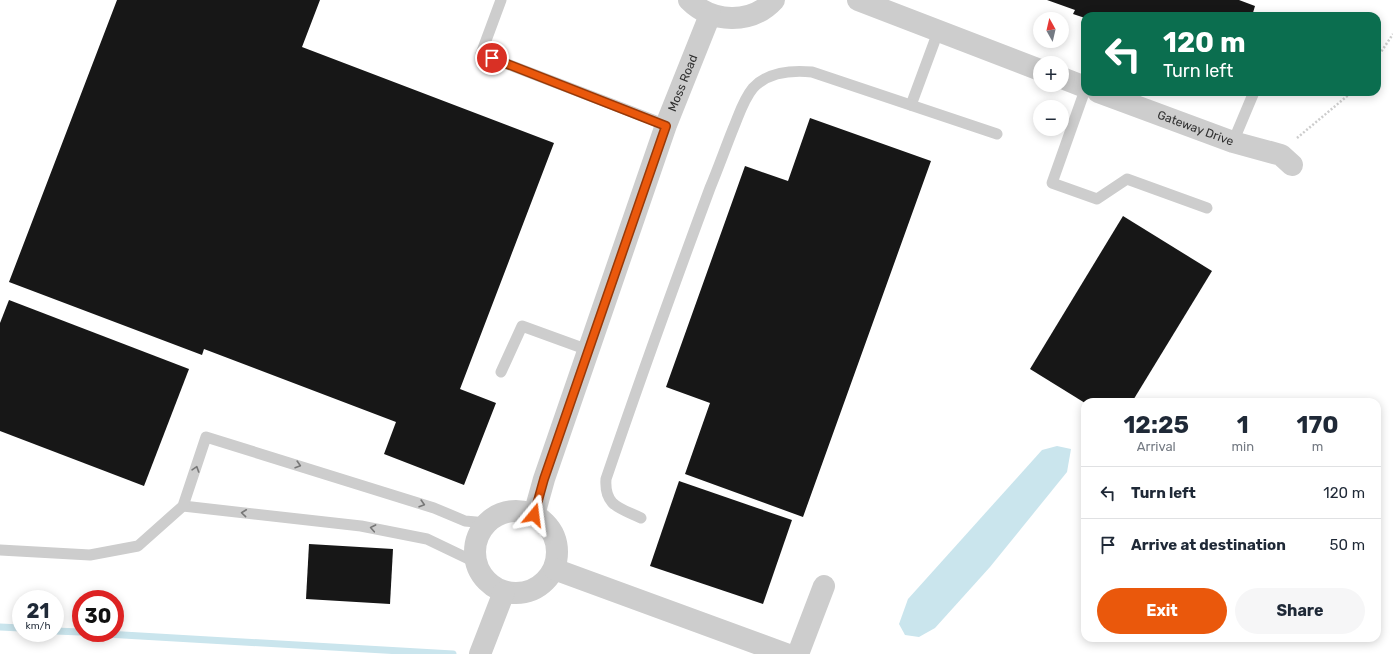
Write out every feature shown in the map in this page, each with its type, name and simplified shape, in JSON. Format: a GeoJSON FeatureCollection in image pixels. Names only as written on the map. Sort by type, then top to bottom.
{"type":"FeatureCollection","features":[{"type":"Feature","properties":{"kind":"street"},"geometry":{"type":"LineString","coordinates":[[689,0],[695,7],[710,15],[730,19],[750,16],[768,6],[774,0]]}},
{"type":"Feature","properties":{"kind":"street"},"geometry":{"type":"LineString","coordinates":[[858,0],[1033,67]]}},
{"type":"Feature","properties":{"kind":"street","name":"Moss Road"},"geometry":{"type":"LineString","coordinates":[[534,515],[544,479],[666,126],[710,15]]}},
{"type":"Feature","properties":{"kind":"street"},"geometry":{"type":"LineString","coordinates":[[1069,81],[1081,87]]}},
{"type":"Feature","properties":{"kind":"street","name":"Gateway Drive"},"geometry":{"type":"LineString","coordinates":[[1109,96],[1286,160]]}},
{"type":"Feature","properties":{"kind":"street"},"geometry":{"type":"LineString","coordinates":[[509,512],[522,512],[534,515],[543,521],[555,538],[557,559],[554,569],[539,587],[528,592],[516,594],[504,592],[491,586],[481,575],[475,562],[475,548],[479,534],[487,523],[497,516],[509,512]]}},
{"type":"Feature","properties":{"kind":"street"},"geometry":{"type":"LineString","coordinates":[[554,569],[786,654]]}},
{"type":"Feature","properties":{"kind":"street"},"geometry":{"type":"LineString","coordinates":[[798,654],[824,586]]}},
{"type":"Feature","properties":{"kind":"street"},"geometry":{"type":"LineString","coordinates":[[480,654],[504,592]]}},
{"type":"Feature","properties":{"kind":"lane"},"geometry":{"type":"LineString","coordinates":[[501,0],[481,54],[666,126]]}},
{"type":"Feature","properties":{"kind":"lane"},"geometry":{"type":"LineString","coordinates":[[911,105],[938,32]]}},
{"type":"Feature","properties":{"kind":"lane"},"geometry":{"type":"LineString","coordinates":[[641,518],[613,505],[607,498],[606,479],[669,298],[745,98],[762,80],[775,74],[793,70],[812,72],[997,134]]}},
{"type":"Feature","properties":{"kind":"lane"},"geometry":{"type":"LineString","coordinates":[[1083,96],[1052,183],[1097,199],[1127,179],[1208,208]]}},
{"type":"Feature","properties":{"kind":"lane"},"geometry":{"type":"LineString","coordinates":[[1233,142],[1252,96]]}},
{"type":"Feature","properties":{"kind":"lane"},"geometry":{"type":"LineString","coordinates":[[501,372],[522,326],[588,350]]}},
{"type":"Feature","properties":{"kind":"lane"},"geometry":{"type":"LineString","coordinates":[[0,550],[90,555],[138,546],[183,506],[206,437],[434,508],[465,521],[487,523]]}},
{"type":"Feature","properties":{"kind":"lane"},"geometry":{"type":"LineString","coordinates":[[183,506],[376,528],[427,539],[475,562]]}},
{"type":"Feature","properties":{"kind":"path"},"geometry":{"type":"LineString","coordinates":[[1381,52],[1393,34]]}},
{"type":"Feature","properties":{"kind":"path"},"geometry":{"type":"LineString","coordinates":[[1286,160],[1298,136],[1347,96]]}},
{"type":"Feature","properties":{"kind":"water"},"geometry":{"type":"Polygon","coordinates":[[[1057,446],[1071,449],[1067,472],[990,567],[935,628],[919,637],[905,635],[899,624],[908,599],[1042,450],[1057,446]]]}},
{"type":"Feature","properties":{"kind":"building"},"geometry":{"type":"Polygon","coordinates":[[[117,0],[320,0],[302,47],[554,143],[460,389],[496,403],[464,485],[384,454],[396,422],[204,349],[202,355],[9,282],[117,0]]]}},
{"type":"Feature","properties":{"kind":"building"},"geometry":{"type":"Polygon","coordinates":[[[1047,0],[1239,0],[1255,6],[1253,12],[1081,12],[1081,17],[1073,14],[1075,10],[1047,0]]]}},
{"type":"Feature","properties":{"kind":"building"},"geometry":{"type":"Polygon","coordinates":[[[810,118],[931,161],[803,517],[685,474],[710,403],[666,387],[745,166],[788,181],[810,118]]]}},
{"type":"Feature","properties":{"kind":"building"},"geometry":{"type":"Polygon","coordinates":[[[1123,216],[1212,271],[1134,398],[1081,398],[1081,401],[1030,369],[1123,216]]]}},
{"type":"Feature","properties":{"kind":"building"},"geometry":{"type":"Polygon","coordinates":[[[9,300],[189,369],[144,486],[0,431],[0,323],[9,300]]]}},
{"type":"Feature","properties":{"kind":"building"},"geometry":{"type":"Polygon","coordinates":[[[679,481],[792,520],[763,604],[650,566],[679,481]]]}},
{"type":"Feature","properties":{"kind":"building"},"geometry":{"type":"Polygon","coordinates":[[[309,544],[393,549],[390,604],[306,599],[309,544]]]}},
{"type":"Feature","properties":{"kind":"waterway"},"geometry":{"type":"LineString","coordinates":[[0,627],[12,628]]}},
{"type":"Feature","properties":{"kind":"waterway"},"geometry":{"type":"LineString","coordinates":[[64,631],[72,632]]}},
{"type":"Feature","properties":{"kind":"waterway"},"geometry":{"type":"LineString","coordinates":[[124,635],[453,654]]}},
{"type":"Feature","properties":{"kind":"route"},"geometry":{"type":"LineString","coordinates":[[492,58],[666,126],[544,479],[534,515]]}}]}
